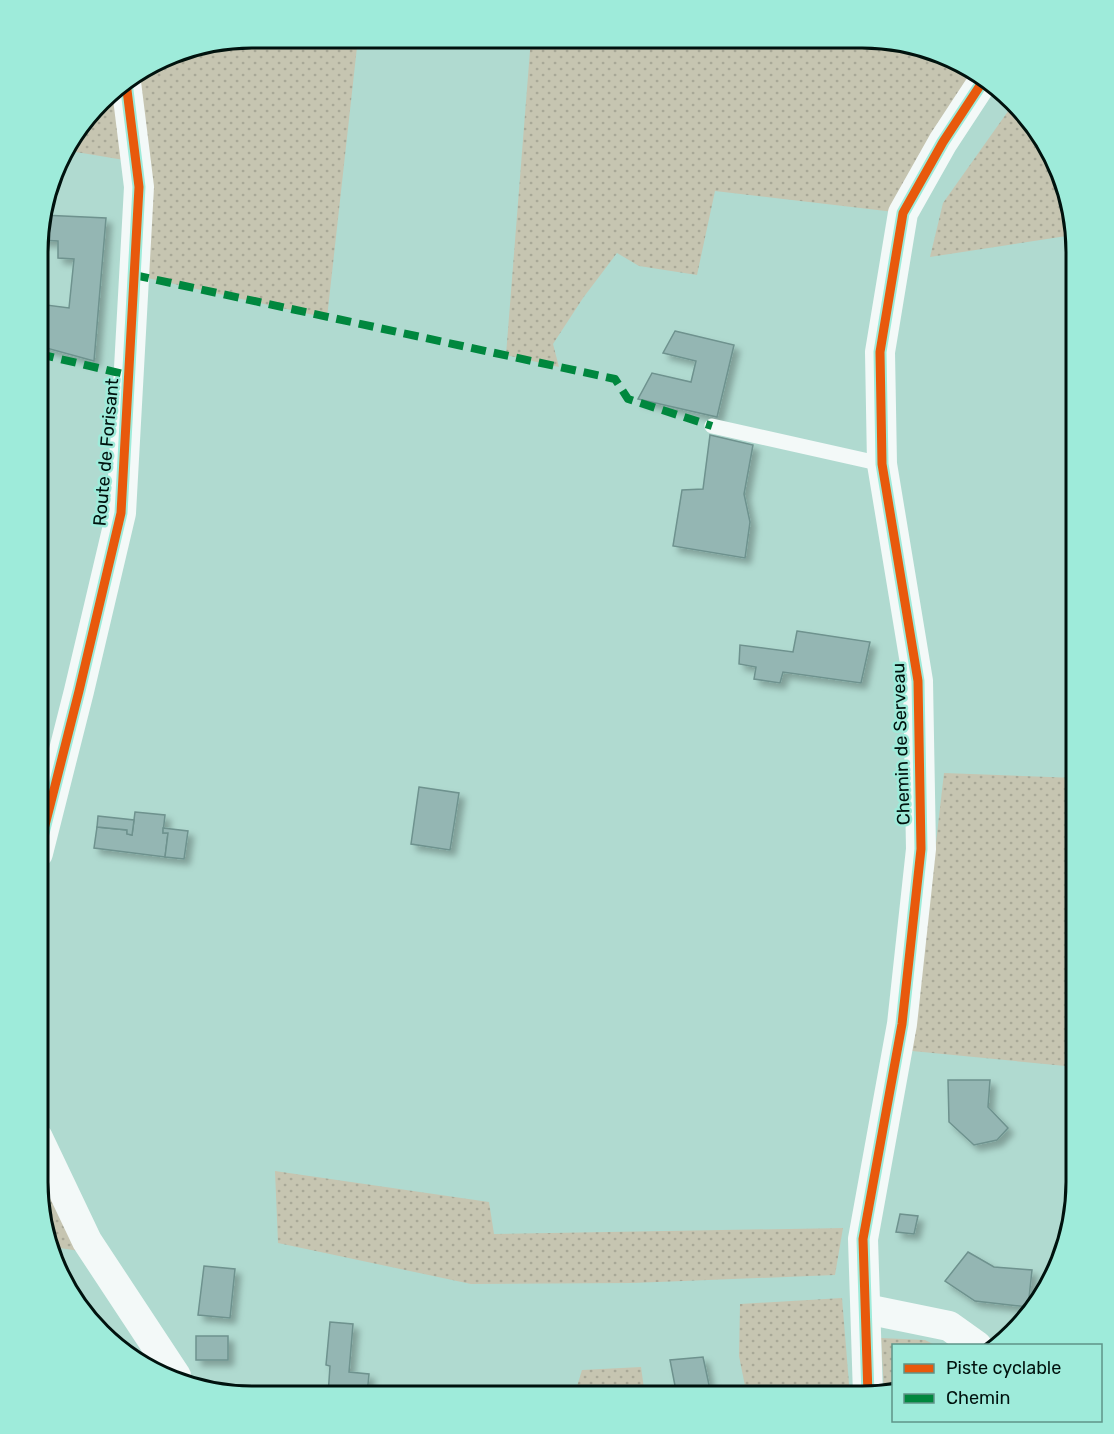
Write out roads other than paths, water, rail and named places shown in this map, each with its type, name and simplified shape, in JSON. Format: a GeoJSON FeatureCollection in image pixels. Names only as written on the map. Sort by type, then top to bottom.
{"type":"FeatureCollection","features":[{"type":"Feature","properties":{"kind":"street","name":"Chemin de Serveau"},"geometry":{"type":"LineString","coordinates":[[867,1386],[863,1239],[902,1024],[921,849],[918,681],[882,464],[880,352],[903,213],[943,142],[980,85]]}},
{"type":"Feature","properties":{"kind":"street","name":"Route de Forisant"},"geometry":{"type":"LineString","coordinates":[[48,813],[121,513],[139,187],[127,91]]}},
{"type":"Feature","properties":{"kind":"street"},"geometry":{"type":"LineString","coordinates":[[48,1159],[87,1241],[170,1369]]}},
{"type":"Feature","properties":{"kind":"street"},"geometry":{"type":"LineString","coordinates":[[866,1310],[949,1326],[974,1344]]}},
{"type":"Feature","properties":{"kind":"lane"},"geometry":{"type":"LineString","coordinates":[[712,426],[882,464]]}}]}
